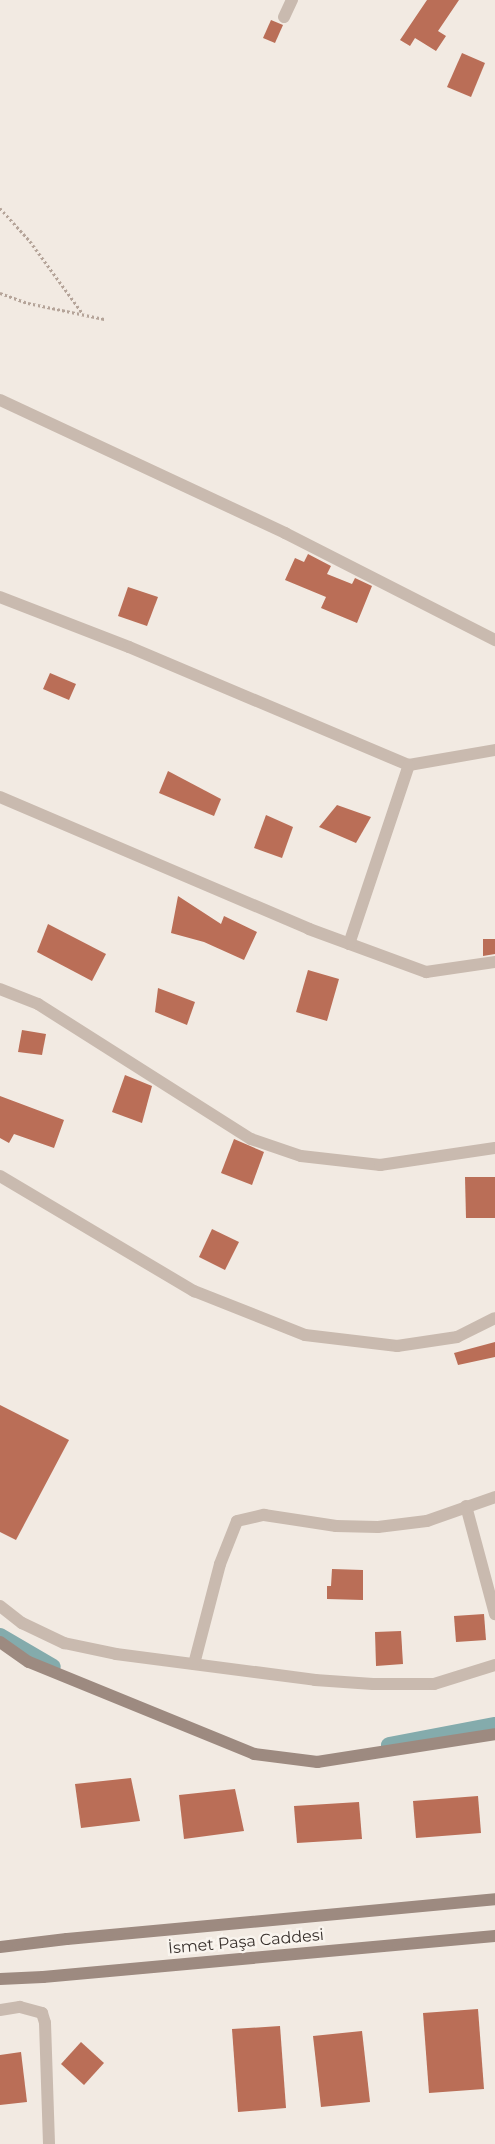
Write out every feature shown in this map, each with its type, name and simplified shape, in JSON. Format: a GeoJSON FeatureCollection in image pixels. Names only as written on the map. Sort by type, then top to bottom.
{"type":"FeatureCollection","features":[{"type":"Feature","properties":{"kind":"main road"},"geometry":{"type":"LineString","coordinates":[[0,1642],[29,1662],[254,1754],[318,1762],[495,1734]]}},
{"type":"Feature","properties":{"kind":"main road"},"geometry":{"type":"LineString","coordinates":[[0,1947],[77,1938],[495,1900]]}},
{"type":"Feature","properties":{"kind":"main road","name":"İsmet Paşa Caddesi"},"geometry":{"type":"LineString","coordinates":[[0,1979],[43,1977],[495,1936]]}},
{"type":"Feature","properties":{"kind":"street"},"geometry":{"type":"LineString","coordinates":[[284,17],[292,0]]}},
{"type":"Feature","properties":{"kind":"street"},"geometry":{"type":"LineString","coordinates":[[0,400],[285,533],[495,640]]}},
{"type":"Feature","properties":{"kind":"street"},"geometry":{"type":"LineString","coordinates":[[0,597],[129,647],[409,766],[495,750]]}},
{"type":"Feature","properties":{"kind":"street"},"geometry":{"type":"LineString","coordinates":[[349,944],[409,766]]}},
{"type":"Feature","properties":{"kind":"street"},"geometry":{"type":"LineString","coordinates":[[0,797],[309,929],[426,972],[495,962]]}},
{"type":"Feature","properties":{"kind":"street"},"geometry":{"type":"LineString","coordinates":[[0,988],[38,1004],[251,1139],[301,1156],[380,1165],[495,1148]]}},
{"type":"Feature","properties":{"kind":"street"},"geometry":{"type":"LineString","coordinates":[[0,1176],[194,1291],[305,1335],[397,1346],[457,1337],[495,1318]]}},
{"type":"Feature","properties":{"kind":"street"},"geometry":{"type":"LineString","coordinates":[[194,1664],[220,1564],[237,1521],[264,1515],[336,1526],[378,1527],[428,1520],[495,1497]]}},
{"type":"Feature","properties":{"kind":"street"},"geometry":{"type":"LineString","coordinates":[[466,1506],[495,1614]]}},
{"type":"Feature","properties":{"kind":"street"},"geometry":{"type":"LineString","coordinates":[[0,1606],[22,1623],[64,1642],[116,1654],[315,1680],[434,1684],[495,1665]]}},
{"type":"Feature","properties":{"kind":"street"},"geometry":{"type":"LineString","coordinates":[[0,2010],[20,2007],[42,2013],[45,2023],[49,2144]]}},
{"type":"Feature","properties":{"kind":"path"},"geometry":{"type":"LineString","coordinates":[[0,208],[30,241],[83,314]]}},
{"type":"Feature","properties":{"kind":"path"},"geometry":{"type":"LineString","coordinates":[[0,293],[28,303],[104,319]]}},
{"type":"Feature","properties":{"kind":"building"},"geometry":{"type":"Polygon","coordinates":[[[427,0],[459,0],[438,31],[446,36],[436,51],[415,38],[410,46],[400,40],[427,0]]]}},
{"type":"Feature","properties":{"kind":"building"},"geometry":{"type":"Polygon","coordinates":[[[271,20],[283,25],[275,43],[263,38],[271,20]]]}},
{"type":"Feature","properties":{"kind":"building"},"geometry":{"type":"Polygon","coordinates":[[[462,53],[485,63],[471,97],[447,87],[462,53]]]}},
{"type":"Feature","properties":{"kind":"building"},"geometry":{"type":"Polygon","coordinates":[[[308,554],[331,566],[327,574],[352,584],[355,578],[372,586],[357,623],[321,608],[326,597],[285,580],[295,558],[304,562],[308,554]]]}},
{"type":"Feature","properties":{"kind":"building"},"geometry":{"type":"Polygon","coordinates":[[[128,587],[158,597],[147,626],[118,616],[128,587]]]}},
{"type":"Feature","properties":{"kind":"building"},"geometry":{"type":"Polygon","coordinates":[[[50,673],[76,684],[69,700],[43,689],[50,673]]]}},
{"type":"Feature","properties":{"kind":"building"},"geometry":{"type":"Polygon","coordinates":[[[168,771],[221,799],[214,816],[159,793],[168,771]]]}},
{"type":"Feature","properties":{"kind":"building"},"geometry":{"type":"Polygon","coordinates":[[[337,805],[371,817],[356,843],[319,827],[337,805]]]}},
{"type":"Feature","properties":{"kind":"building"},"geometry":{"type":"Polygon","coordinates":[[[266,815],[293,827],[282,858],[254,848],[266,815]]]}},
{"type":"Feature","properties":{"kind":"building"},"geometry":{"type":"Polygon","coordinates":[[[178,896],[221,924],[224,916],[257,932],[244,960],[204,942],[171,933],[178,896]]]}},
{"type":"Feature","properties":{"kind":"building"},"geometry":{"type":"Polygon","coordinates":[[[48,924],[106,954],[92,981],[37,952],[48,924]]]}},
{"type":"Feature","properties":{"kind":"building"},"geometry":{"type":"Polygon","coordinates":[[[483,939],[495,939],[495,954],[483,956],[483,939]]]}},
{"type":"Feature","properties":{"kind":"building"},"geometry":{"type":"Polygon","coordinates":[[[308,970],[339,979],[327,1021],[296,1012],[308,970]]]}},
{"type":"Feature","properties":{"kind":"building"},"geometry":{"type":"Polygon","coordinates":[[[158,988],[195,1002],[187,1025],[155,1012],[158,988]]]}},
{"type":"Feature","properties":{"kind":"building"},"geometry":{"type":"Polygon","coordinates":[[[22,1030],[46,1034],[42,1055],[18,1052],[22,1030]]]}},
{"type":"Feature","properties":{"kind":"building"},"geometry":{"type":"Polygon","coordinates":[[[125,1075],[152,1086],[142,1123],[112,1112],[125,1075]]]}},
{"type":"Feature","properties":{"kind":"building"},"geometry":{"type":"Polygon","coordinates":[[[0,1096],[64,1120],[54,1148],[14,1134],[9,1143],[0,1138],[0,1096]]]}},
{"type":"Feature","properties":{"kind":"building"},"geometry":{"type":"Polygon","coordinates":[[[234,1139],[264,1152],[252,1185],[221,1173],[234,1139]]]}},
{"type":"Feature","properties":{"kind":"building"},"geometry":{"type":"Polygon","coordinates":[[[465,1177],[495,1177],[495,1218],[466,1218],[465,1177]]]}},
{"type":"Feature","properties":{"kind":"building"},"geometry":{"type":"Polygon","coordinates":[[[212,1229],[239,1242],[225,1270],[199,1257],[212,1229]]]}},
{"type":"Feature","properties":{"kind":"building"},"geometry":{"type":"Polygon","coordinates":[[[495,1342],[495,1357],[458,1365],[454,1353],[495,1342]]]}},
{"type":"Feature","properties":{"kind":"building"},"geometry":{"type":"Polygon","coordinates":[[[0,1405],[69,1440],[16,1540],[0,1532],[0,1405]]]}},
{"type":"Feature","properties":{"kind":"building"},"geometry":{"type":"Polygon","coordinates":[[[332,1569],[363,1570],[363,1600],[327,1599],[327,1586],[331,1586],[332,1569]]]}},
{"type":"Feature","properties":{"kind":"building"},"geometry":{"type":"Polygon","coordinates":[[[484,1614],[486,1640],[456,1642],[454,1616],[484,1614]]]}},
{"type":"Feature","properties":{"kind":"building"},"geometry":{"type":"Polygon","coordinates":[[[401,1631],[403,1664],[376,1666],[375,1632],[401,1631]]]}},
{"type":"Feature","properties":{"kind":"building"},"geometry":{"type":"Polygon","coordinates":[[[131,1778],[140,1821],[81,1828],[75,1784],[131,1778]]]}},
{"type":"Feature","properties":{"kind":"building"},"geometry":{"type":"Polygon","coordinates":[[[235,1789],[244,1831],[184,1839],[179,1795],[235,1789]]]}},
{"type":"Feature","properties":{"kind":"building"},"geometry":{"type":"Polygon","coordinates":[[[478,1796],[481,1833],[416,1838],[413,1801],[478,1796]]]}},
{"type":"Feature","properties":{"kind":"building"},"geometry":{"type":"Polygon","coordinates":[[[359,1802],[362,1839],[297,1843],[294,1806],[359,1802]]]}},
{"type":"Feature","properties":{"kind":"building"},"geometry":{"type":"Polygon","coordinates":[[[478,2009],[484,2089],[429,2093],[423,2013],[478,2009]]]}},
{"type":"Feature","properties":{"kind":"building"},"geometry":{"type":"Polygon","coordinates":[[[280,2026],[286,2108],[238,2112],[232,2029],[280,2026]]]}},
{"type":"Feature","properties":{"kind":"building"},"geometry":{"type":"Polygon","coordinates":[[[362,2031],[370,2102],[321,2107],[313,2036],[362,2031]]]}},
{"type":"Feature","properties":{"kind":"building"},"geometry":{"type":"Polygon","coordinates":[[[81,2042],[104,2063],[84,2085],[61,2064],[81,2042]]]}},
{"type":"Feature","properties":{"kind":"building"},"geometry":{"type":"Polygon","coordinates":[[[21,2052],[27,2102],[0,2105],[0,2055],[21,2052]]]}},
{"type":"Feature","properties":{"kind":"waterway"},"geometry":{"type":"LineString","coordinates":[[0,1636],[53,1667]]}},
{"type":"Feature","properties":{"kind":"waterway"},"geometry":{"type":"LineString","coordinates":[[389,1745],[495,1725]]}}]}
